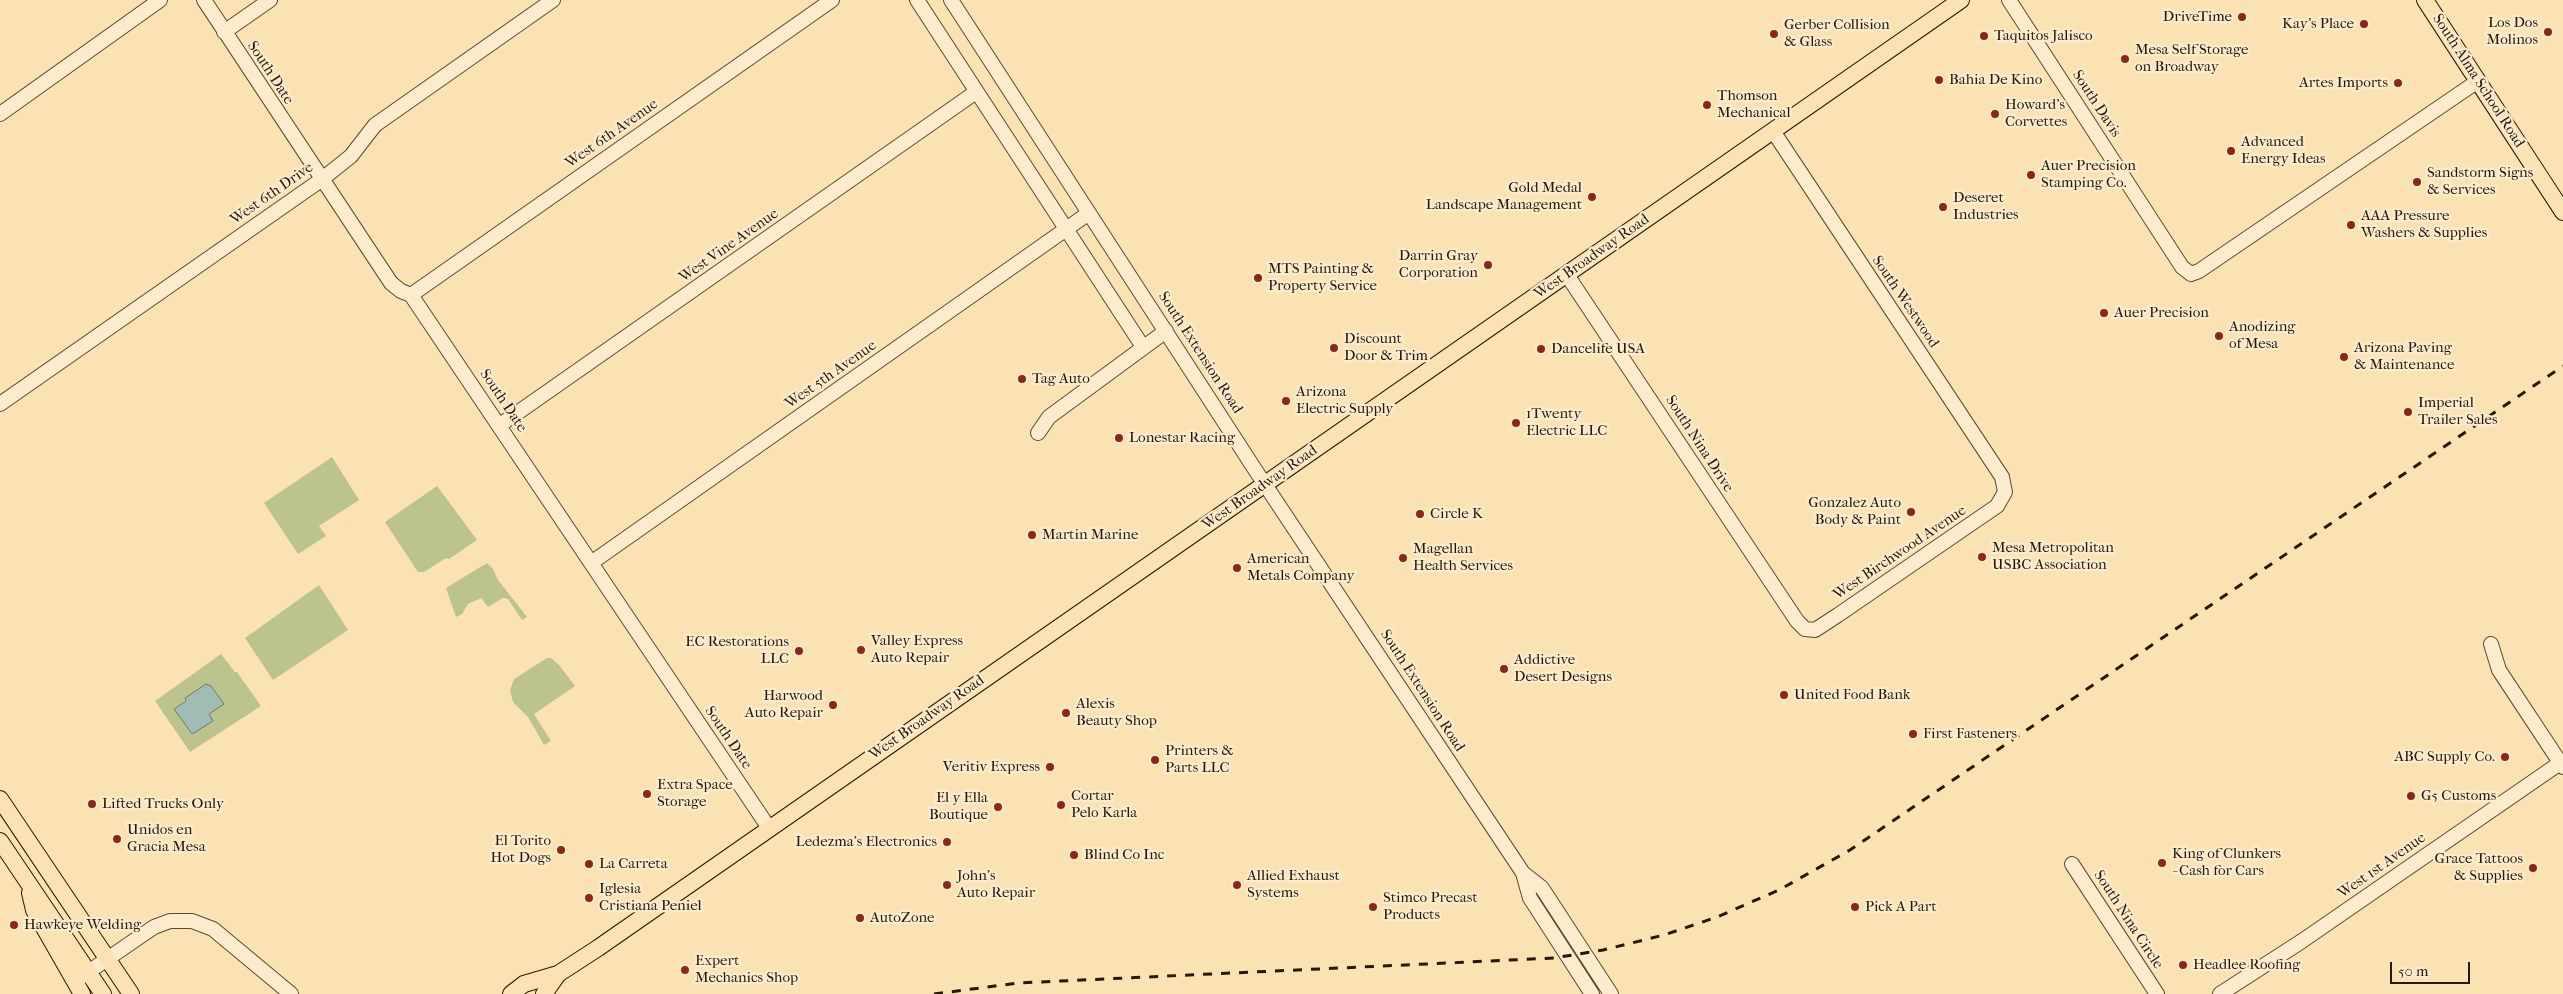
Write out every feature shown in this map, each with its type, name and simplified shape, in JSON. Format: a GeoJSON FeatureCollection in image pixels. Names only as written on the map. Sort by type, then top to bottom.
{"type":"FeatureCollection","features":[{"type":"Feature","properties":{"kind":"main road","name":"West Broadway Road"},"geometry":{"type":"LineString","coordinates":[[511,994],[524,984],[558,974],[1961,0]]}},
{"type":"Feature","properties":{"kind":"main road","name":"South Alma School Road"},"geometry":{"type":"LineString","coordinates":[[2425,0],[2563,212]]}},
{"type":"Feature","properties":{"kind":"main road"},"geometry":{"type":"LineString","coordinates":[[0,799],[131,994]]}},
{"type":"Feature","properties":{"kind":"main road"},"geometry":{"type":"LineString","coordinates":[[0,841],[103,994]]}},
{"type":"Feature","properties":{"kind":"main road"},"geometry":{"type":"LineString","coordinates":[[28,881],[34,910],[78,988]]}},
{"type":"Feature","properties":{"kind":"main road","name":"West Broadway Road"},"geometry":{"type":"LineString","coordinates":[[544,994],[558,974]]}},
{"type":"Feature","properties":{"kind":"street"},"geometry":{"type":"LineString","coordinates":[[0,114],[160,0]]}},
{"type":"Feature","properties":{"kind":"street","name":"South Date"},"geometry":{"type":"LineString","coordinates":[[204,0],[390,283],[401,292],[411,295],[769,828]]}},
{"type":"Feature","properties":{"kind":"street"},"geometry":{"type":"LineString","coordinates":[[224,32],[270,0]]}},
{"type":"Feature","properties":{"kind":"street","name":"West 6th Drive"},"geometry":{"type":"LineString","coordinates":[[0,404],[321,180],[351,156],[375,124],[553,0]]}},
{"type":"Feature","properties":{"kind":"street","name":"West 6th Avenue"},"geometry":{"type":"LineString","coordinates":[[411,295],[832,0]]}},
{"type":"Feature","properties":{"kind":"street"},"geometry":{"type":"LineString","coordinates":[[917,0],[1143,347]]}},
{"type":"Feature","properties":{"kind":"street","name":"South Extension Road"},"geometry":{"type":"LineString","coordinates":[[950,0],[1265,485],[1523,873],[1530,898],[1592,994]]}},
{"type":"Feature","properties":{"kind":"street","name":"South Davis"},"geometry":{"type":"LineString","coordinates":[[2009,0],[2182,267],[2191,274],[2199,271],[2478,81]]}},
{"type":"Feature","properties":{"kind":"street","name":"West Vine Avenue"},"geometry":{"type":"LineString","coordinates":[[500,425],[976,92]]}},
{"type":"Feature","properties":{"kind":"street","name":"South Westwood"},"geometry":{"type":"LineString","coordinates":[[1773,131],[2002,477],[2005,492]]}},
{"type":"Feature","properties":{"kind":"street","name":"West 5th Avenue"},"geometry":{"type":"LineString","coordinates":[[591,563],[1090,213]]}},
{"type":"Feature","properties":{"kind":"street","name":"South Nina Drive"},"geometry":{"type":"LineString","coordinates":[[1567,275],[1797,621],[1805,629]]}},
{"type":"Feature","properties":{"kind":"street"},"geometry":{"type":"LineString","coordinates":[[1038,433],[1049,417],[1166,331]]}},
{"type":"Feature","properties":{"kind":"street","name":"West Birchwood Avenue"},"geometry":{"type":"LineString","coordinates":[[1805,629],[1815,630],[1898,575],[1997,506],[2005,492]]}},
{"type":"Feature","properties":{"kind":"street"},"geometry":{"type":"LineString","coordinates":[[2492,644],[2499,670],[2562,765]]}},
{"type":"Feature","properties":{"kind":"street","name":"West 1st Avenue"},"geometry":{"type":"LineString","coordinates":[[2220,994],[2302,941],[2562,765]]}},
{"type":"Feature","properties":{"kind":"street","name":"South Nina Circle"},"geometry":{"type":"LineString","coordinates":[[2072,864],[2157,994]]}},
{"type":"Feature","properties":{"kind":"street","name":"South Extension Road"},"geometry":{"type":"LineString","coordinates":[[1523,873],[1542,888],[1611,994]]}},
{"type":"Feature","properties":{"kind":"street"},"geometry":{"type":"LineString","coordinates":[[78,988],[88,972],[154,928],[170,921],[192,921],[202,923],[219,934],[291,994]]}},
{"type":"Feature","properties":{"kind":"green space"},"geometry":{"type":"Polygon","coordinates":[[[332,457],[359,500],[319,526],[326,536],[298,554],[264,503],[332,457]]]}},
{"type":"Feature","properties":{"kind":"green space"},"geometry":{"type":"Polygon","coordinates":[[[437,486],[477,540],[449,559],[446,558],[424,572],[418,572],[385,522],[437,486]]]}},
{"type":"Feature","properties":{"kind":"green space"},"geometry":{"type":"Polygon","coordinates":[[[487,563],[527,617],[522,620],[508,599],[503,598],[488,607],[481,598],[468,604],[462,614],[456,617],[446,588],[487,563]]]}},
{"type":"Feature","properties":{"kind":"green space"},"geometry":{"type":"Polygon","coordinates":[[[319,585],[348,630],[273,680],[245,638],[319,585]]]}},
{"type":"Feature","properties":{"kind":"green space"},"geometry":{"type":"Polygon","coordinates":[[[221,654],[237,672],[261,706],[190,752],[155,701],[221,654]],[[196,691],[174,710],[213,721],[196,691]]]}},
{"type":"Feature","properties":{"kind":"green space"},"geometry":{"type":"Polygon","coordinates":[[[547,658],[551,658],[559,665],[575,686],[534,714],[551,741],[544,745],[528,717],[513,702],[510,690],[514,679],[547,658]]]}},
{"type":"Feature","properties":{"kind":"water"},"geometry":{"type":"Polygon","coordinates":[[[206,684],[211,686],[224,704],[209,714],[213,721],[192,734],[174,709],[186,701],[185,698],[206,684]]]}},
{"type":"Feature","properties":{"kind":"railway"},"geometry":{"type":"LineString","coordinates":[[934,994],[1018,983],[1554,958],[1603,950],[1664,935],[1717,917],[1779,890],[1850,850],[2563,366]]}},
{"type":"Feature","properties":{"kind":"place","name":"DriveTime"},"geometry":{"type":"Point","coordinates":[2242,17]}},
{"type":"Feature","properties":{"kind":"place","name":"Kay's Place"},"geometry":{"type":"Point","coordinates":[2364,24]}},
{"type":"Feature","properties":{"kind":"place","name":"Los Dos Molinos"},"geometry":{"type":"Point","coordinates":[2548,32]}},
{"type":"Feature","properties":{"kind":"place","name":"Gerber Collision & Glass"},"geometry":{"type":"Point","coordinates":[1774,34]}},
{"type":"Feature","properties":{"kind":"place","name":"Taquitos Jalisco"},"geometry":{"type":"Point","coordinates":[1984,36]}},
{"type":"Feature","properties":{"kind":"place","name":"Mesa Self Storage on Broadway"},"geometry":{"type":"Point","coordinates":[2125,59]}},
{"type":"Feature","properties":{"kind":"place","name":"Bahia De Kino"},"geometry":{"type":"Point","coordinates":[1939,80]}},
{"type":"Feature","properties":{"kind":"place","name":"Artes Imports"},"geometry":{"type":"Point","coordinates":[2398,83]}},
{"type":"Feature","properties":{"kind":"place","name":"Thomson Mechanical"},"geometry":{"type":"Point","coordinates":[1707,105]}},
{"type":"Feature","properties":{"kind":"place","name":"Howard's Corvettes"},"geometry":{"type":"Point","coordinates":[1995,114]}},
{"type":"Feature","properties":{"kind":"place","name":"Advanced Energy Ideas"},"geometry":{"type":"Point","coordinates":[2231,151]}},
{"type":"Feature","properties":{"kind":"place","name":"Auer Precision Stamping Co."},"geometry":{"type":"Point","coordinates":[2031,175]}},
{"type":"Feature","properties":{"kind":"place","name":"Sandstorm Signs & Services"},"geometry":{"type":"Point","coordinates":[2417,182]}},
{"type":"Feature","properties":{"kind":"place","name":"Gold Medal Landscape Management"},"geometry":{"type":"Point","coordinates":[1592,197]}},
{"type":"Feature","properties":{"kind":"place","name":"Deseret Industries"},"geometry":{"type":"Point","coordinates":[1943,207]}},
{"type":"Feature","properties":{"kind":"place","name":"AAA Pressure Washers & Supplies"},"geometry":{"type":"Point","coordinates":[2351,225]}},
{"type":"Feature","properties":{"kind":"place","name":"Darrin Gray Corporation"},"geometry":{"type":"Point","coordinates":[1488,265]}},
{"type":"Feature","properties":{"kind":"place","name":"MTS Painting & Property Service"},"geometry":{"type":"Point","coordinates":[1258,278]}},
{"type":"Feature","properties":{"kind":"place","name":"Auer Precision"},"geometry":{"type":"Point","coordinates":[2104,313]}},
{"type":"Feature","properties":{"kind":"place","name":"Anodizing of Mesa"},"geometry":{"type":"Point","coordinates":[2219,336]}},
{"type":"Feature","properties":{"kind":"place","name":"Discount Door & Trim"},"geometry":{"type":"Point","coordinates":[1334,348]}},
{"type":"Feature","properties":{"kind":"place","name":"Dancelife USA"},"geometry":{"type":"Point","coordinates":[1541,349]}},
{"type":"Feature","properties":{"kind":"place","name":"Arizona Paving & Maintenance"},"geometry":{"type":"Point","coordinates":[2344,357]}},
{"type":"Feature","properties":{"kind":"place","name":"Tag Auto"},"geometry":{"type":"Point","coordinates":[1022,379]}},
{"type":"Feature","properties":{"kind":"place","name":"Arizona Electric Supply"},"geometry":{"type":"Point","coordinates":[1286,401]}},
{"type":"Feature","properties":{"kind":"place","name":"Imperial Trailer Sales"},"geometry":{"type":"Point","coordinates":[2408,412]}},
{"type":"Feature","properties":{"kind":"place","name":"1Twenty Electric LLC"},"geometry":{"type":"Point","coordinates":[1516,423]}},
{"type":"Feature","properties":{"kind":"place","name":"Lonestar Racing"},"geometry":{"type":"Point","coordinates":[1119,438]}},
{"type":"Feature","properties":{"kind":"place","name":"Gonzalez Auto Body & Paint"},"geometry":{"type":"Point","coordinates":[1911,512]}},
{"type":"Feature","properties":{"kind":"place","name":"Circle K"},"geometry":{"type":"Point","coordinates":[1420,514]}},
{"type":"Feature","properties":{"kind":"place","name":"Martin Marine"},"geometry":{"type":"Point","coordinates":[1032,535]}},
{"type":"Feature","properties":{"kind":"place","name":"Mesa Metropolitan USBC Association"},"geometry":{"type":"Point","coordinates":[1982,557]}},
{"type":"Feature","properties":{"kind":"place","name":"Magellan Health Services"},"geometry":{"type":"Point","coordinates":[1403,558]}},
{"type":"Feature","properties":{"kind":"place","name":"American Metals Company"},"geometry":{"type":"Point","coordinates":[1237,568]}},
{"type":"Feature","properties":{"kind":"place","name":"Valley Express Auto Repair"},"geometry":{"type":"Point","coordinates":[861,650]}},
{"type":"Feature","properties":{"kind":"place","name":"EC Restorations LLC"},"geometry":{"type":"Point","coordinates":[799,651]}},
{"type":"Feature","properties":{"kind":"place","name":"Addictive Desert Designs"},"geometry":{"type":"Point","coordinates":[1504,669]}},
{"type":"Feature","properties":{"kind":"place","name":"United Food Bank"},"geometry":{"type":"Point","coordinates":[1784,695]}},
{"type":"Feature","properties":{"kind":"place","name":"Harwood Auto Repair"},"geometry":{"type":"Point","coordinates":[833,705]}},
{"type":"Feature","properties":{"kind":"place","name":"Alexis Beauty Shop"},"geometry":{"type":"Point","coordinates":[1066,713]}},
{"type":"Feature","properties":{"kind":"place","name":"First Fasteners"},"geometry":{"type":"Point","coordinates":[1913,734]}},
{"type":"Feature","properties":{"kind":"place","name":"ABC Supply Co."},"geometry":{"type":"Point","coordinates":[2505,757]}},
{"type":"Feature","properties":{"kind":"place","name":"Printers & Parts LLC"},"geometry":{"type":"Point","coordinates":[1155,760]}},
{"type":"Feature","properties":{"kind":"place","name":"Veritiv Express"},"geometry":{"type":"Point","coordinates":[1050,767]}},
{"type":"Feature","properties":{"kind":"place","name":"Extra Space Storage"},"geometry":{"type":"Point","coordinates":[647,794]}},
{"type":"Feature","properties":{"kind":"place","name":"G5 Customs"},"geometry":{"type":"Point","coordinates":[2411,796]}},
{"type":"Feature","properties":{"kind":"place","name":"Lifted Trucks Only"},"geometry":{"type":"Point","coordinates":[92,804]}},
{"type":"Feature","properties":{"kind":"place","name":"Cortar Pelo Karla"},"geometry":{"type":"Point","coordinates":[1061,805]}},
{"type":"Feature","properties":{"kind":"place","name":"El y Ella Boutique"},"geometry":{"type":"Point","coordinates":[998,807]}},
{"type":"Feature","properties":{"kind":"place","name":"Unidos en Gracia Mesa"},"geometry":{"type":"Point","coordinates":[117,839]}},
{"type":"Feature","properties":{"kind":"place","name":"Ledezma's Electronics"},"geometry":{"type":"Point","coordinates":[947,842]}},
{"type":"Feature","properties":{"kind":"place","name":"El Torito Hot Dogs"},"geometry":{"type":"Point","coordinates":[561,850]}},
{"type":"Feature","properties":{"kind":"place","name":"Blind Co Inc"},"geometry":{"type":"Point","coordinates":[1074,855]}},
{"type":"Feature","properties":{"kind":"place","name":"King of Clunkers - Cash for Cars"},"geometry":{"type":"Point","coordinates":[2162,863]}},
{"type":"Feature","properties":{"kind":"place","name":"La Carreta"},"geometry":{"type":"Point","coordinates":[589,864]}},
{"type":"Feature","properties":{"kind":"place","name":"Grace Tattoos & Supplies"},"geometry":{"type":"Point","coordinates":[2533,868]}},
{"type":"Feature","properties":{"kind":"place","name":"John's Auto Repair"},"geometry":{"type":"Point","coordinates":[947,885]}},
{"type":"Feature","properties":{"kind":"place","name":"Allied Exhaust Systems"},"geometry":{"type":"Point","coordinates":[1237,885]}},
{"type":"Feature","properties":{"kind":"place","name":"Iglesia Cristiana Peniel"},"geometry":{"type":"Point","coordinates":[589,898]}},
{"type":"Feature","properties":{"kind":"place","name":"Stimco Precast Products"},"geometry":{"type":"Point","coordinates":[1373,907]}},
{"type":"Feature","properties":{"kind":"place","name":"Pick A Part"},"geometry":{"type":"Point","coordinates":[1855,907]}},
{"type":"Feature","properties":{"kind":"place","name":"AutoZone"},"geometry":{"type":"Point","coordinates":[860,918]}},
{"type":"Feature","properties":{"kind":"place","name":"Hawkeye Welding"},"geometry":{"type":"Point","coordinates":[14,925]}},
{"type":"Feature","properties":{"kind":"place","name":"Headlee Roofing"},"geometry":{"type":"Point","coordinates":[2183,965]}},
{"type":"Feature","properties":{"kind":"place","name":"Expert Mechanics Shop"},"geometry":{"type":"Point","coordinates":[685,970]}}]}
